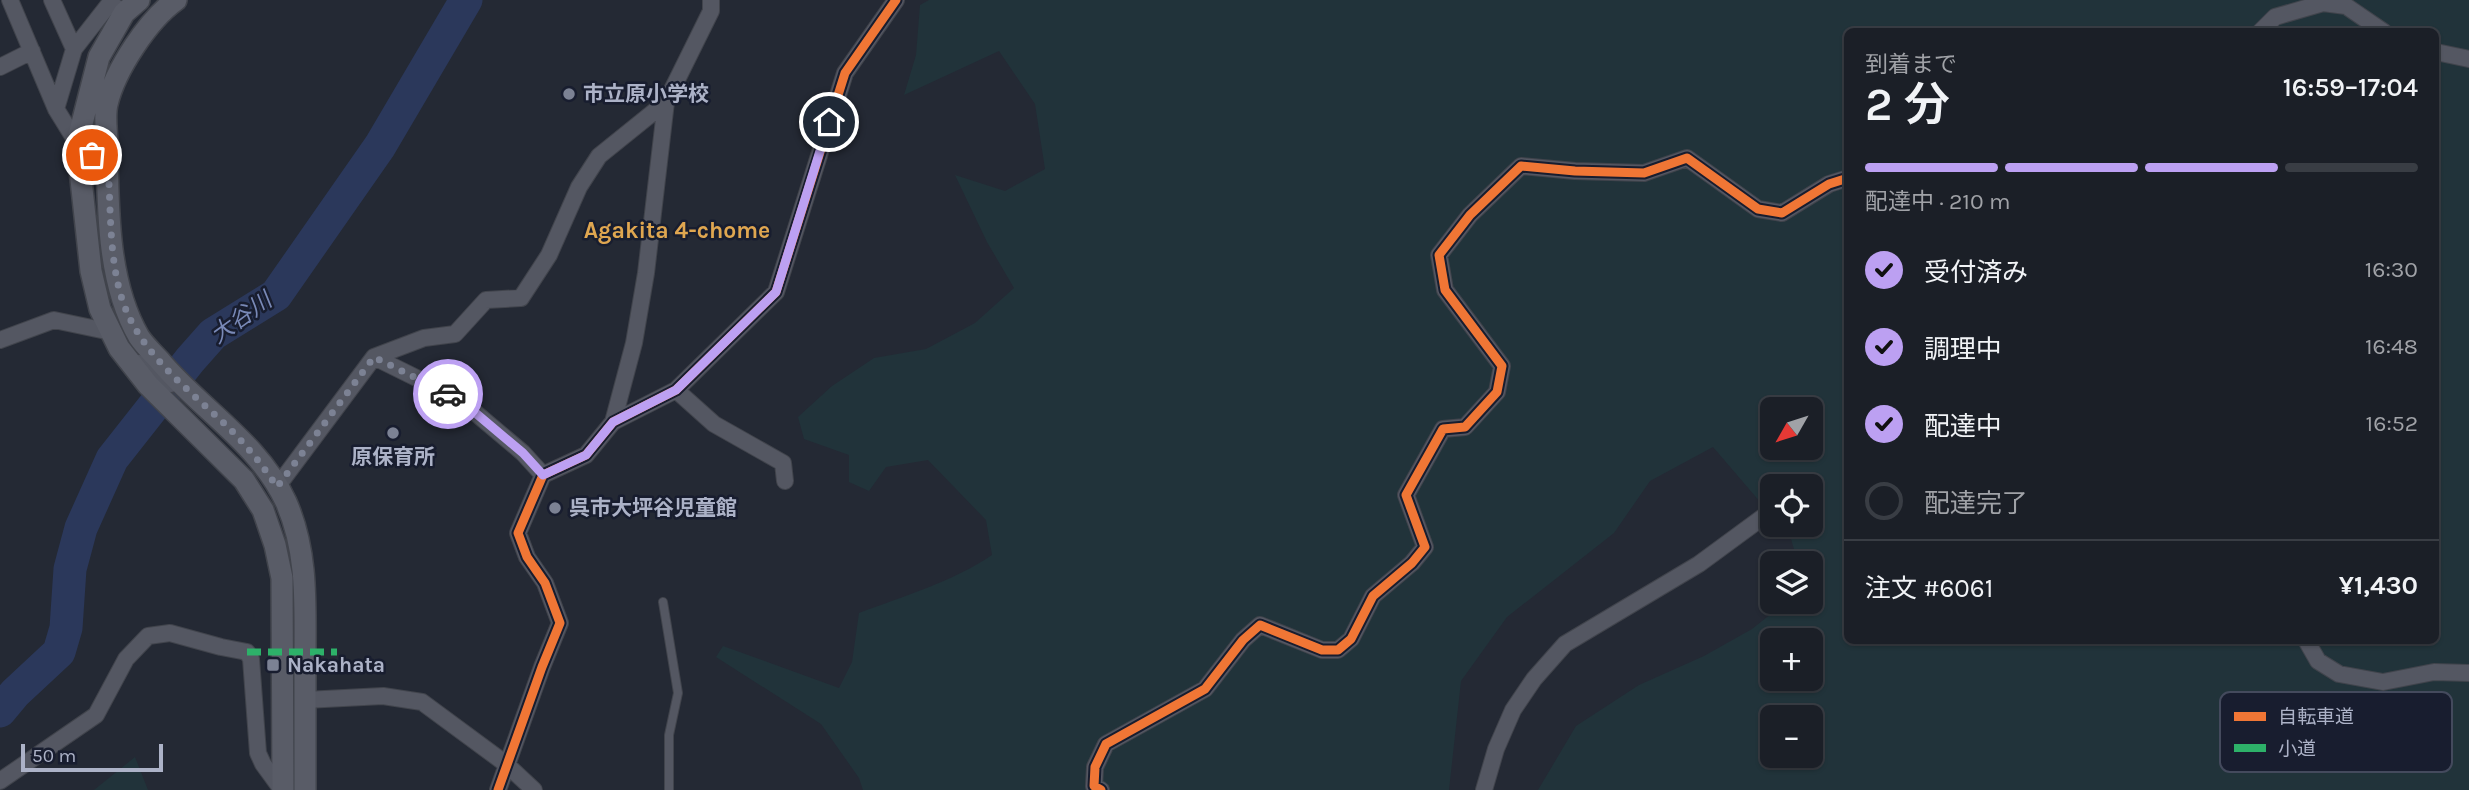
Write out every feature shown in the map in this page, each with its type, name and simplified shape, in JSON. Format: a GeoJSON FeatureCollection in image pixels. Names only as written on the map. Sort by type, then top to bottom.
{"type":"FeatureCollection","features":[{"type":"Feature","properties":{"kind":"street"},"geometry":{"type":"LineString","coordinates":[[10,0],[56,109],[77,143],[108,167]]}},
{"type":"Feature","properties":{"kind":"street"},"geometry":{"type":"LineString","coordinates":[[52,0],[74,49]]}},
{"type":"Feature","properties":{"kind":"street"},"geometry":{"type":"LineString","coordinates":[[176,0],[142,33],[123,65],[107,105],[114,265],[122,301],[140,338],[172,376],[231,430],[262,464],[285,500],[299,536],[305,578],[305,790]]}},
{"type":"Feature","properties":{"kind":"street"},"geometry":{"type":"LineString","coordinates":[[613,422],[634,343],[644,284],[666,102],[711,11],[711,0]]}},
{"type":"Feature","properties":{"kind":"street"},"geometry":{"type":"LineString","coordinates":[[498,790],[560,623],[545,583],[527,557],[518,533],[543,475],[586,455],[613,422],[676,390],[776,292],[845,74],[896,0]]}},
{"type":"Feature","properties":{"kind":"street"},"geometry":{"type":"LineString","coordinates":[[2264,28],[2275,17],[2323,2],[2346,6],[2378,28]]}},
{"type":"Feature","properties":{"kind":"street"},"geometry":{"type":"LineString","coordinates":[[56,109],[74,49],[110,3],[132,7],[99,57],[77,143],[91,271],[100,309],[119,348],[148,385],[244,480],[263,510],[275,545],[282,579],[283,790]]}},
{"type":"Feature","properties":{"kind":"street"},"geometry":{"type":"LineString","coordinates":[[0,67],[32,51]]}},
{"type":"Feature","properties":{"kind":"street"},"geometry":{"type":"LineString","coordinates":[[2439,53],[2469,59]]}},
{"type":"Feature","properties":{"kind":"street"},"geometry":{"type":"LineString","coordinates":[[277,487],[374,357],[424,338],[455,334],[486,300],[521,298],[549,255],[579,187],[599,156],[666,102]]}},
{"type":"Feature","properties":{"kind":"street"},"geometry":{"type":"LineString","coordinates":[[1101,790],[1094,786],[1095,767],[1106,744],[1205,689],[1243,640],[1260,625],[1322,650],[1338,650],[1351,639],[1373,596],[1412,563],[1425,547],[1406,495],[1443,429],[1465,427],[1497,392],[1502,366],[1445,290],[1438,255],[1470,215],[1521,166],[1644,173],[1688,158],[1758,209],[1782,213],[1829,184],[1844,179]]}},
{"type":"Feature","properties":{"kind":"street"},"geometry":{"type":"LineString","coordinates":[[0,340],[54,320],[111,332],[148,373],[172,384]]}},
{"type":"Feature","properties":{"kind":"street"},"geometry":{"type":"LineString","coordinates":[[374,357],[459,399],[523,453],[543,475]]}},
{"type":"Feature","properties":{"kind":"street"},"geometry":{"type":"LineString","coordinates":[[676,390],[714,424],[783,463],[785,481]]}},
{"type":"Feature","properties":{"kind":"street"},"geometry":{"type":"LineString","coordinates":[[1484,790],[1496,749],[1513,710],[1534,679],[1565,644],[1699,564],[1760,519]]}},
{"type":"Feature","properties":{"kind":"street"},"geometry":{"type":"LineString","coordinates":[[0,781],[96,715],[126,659],[148,636],[170,633],[247,652],[251,659],[258,753],[262,764],[283,790]]}},
{"type":"Feature","properties":{"kind":"street"},"geometry":{"type":"LineString","coordinates":[[2308,644],[2318,661],[2339,674],[2382,682],[2434,672],[2469,673]]}},
{"type":"Feature","properties":{"kind":"street"},"geometry":{"type":"LineString","coordinates":[[305,700],[383,696],[422,702],[506,764],[534,790]]}},
{"type":"Feature","properties":{"kind":"lane"},"geometry":{"type":"LineString","coordinates":[[663,602],[678,693],[669,735],[669,790]]}},
{"type":"Feature","properties":{"kind":"shaded area"},"geometry":{"type":"Polygon","coordinates":[[[929,0],[2469,0],[2469,790],[1538,790],[1576,726],[1639,685],[1704,656],[1752,629],[1771,614],[1823,614],[1823,551],[1794,551],[1789,537],[1823,537],[1823,474],[1760,474],[1760,502],[1713,447],[1650,481],[1614,533],[1507,617],[1461,681],[1449,790],[863,790],[859,778],[821,724],[716,657],[723,646],[839,688],[852,662],[859,613],[944,581],[992,555],[986,520],[928,460],[886,467],[869,491],[849,482],[849,455],[804,439],[798,417],[832,386],[874,358],[926,349],[975,323],[1014,288],[987,242],[955,175],[1005,191],[1045,169],[1035,104],[999,51],[904,95],[916,55],[920,5],[929,0]]]}},
{"type":"Feature","properties":{"kind":"shaded area"},"geometry":{"type":"Polygon","coordinates":[[[135,757],[148,790],[94,790],[135,757]]]}},
{"type":"Feature","properties":{"kind":"waterway","name":"大谷川"},"geometry":{"type":"LineString","coordinates":[[0,711],[15,693],[59,652],[66,628],[70,569],[81,528],[112,459],[213,334],[276,295],[380,146],[466,0]]}},
{"type":"Feature","properties":{"kind":"marked path"},"geometry":{"type":"LineString","coordinates":[[247,652],[337,652]]}},
{"type":"Feature","properties":{"kind":"cycle path"},"geometry":{"type":"LineString","coordinates":[[498,790],[560,623],[545,583],[527,557],[518,533],[543,475],[586,455],[613,422],[676,390],[776,292],[845,73],[896,0]]}},
{"type":"Feature","properties":{"kind":"cycle path"},"geometry":{"type":"LineString","coordinates":[[1101,790],[1094,786],[1095,767],[1106,744],[1205,689],[1243,640],[1260,625],[1322,650],[1338,650],[1351,639],[1373,596],[1412,563],[1425,547],[1406,495],[1443,429],[1465,427],[1497,392],[1502,366],[1445,290],[1439,255],[1470,215],[1521,166],[1644,173],[1687,158],[1758,209],[1782,213],[1829,184],[1844,179]]}},
{"type":"Feature","properties":{"kind":"way so far"},"geometry":{"type":"LineString","coordinates":[[92,155],[108,167],[114,265],[122,301],[140,338],[172,376],[231,430],[262,464],[277,487],[374,357],[448,394]]}},
{"type":"Feature","properties":{"kind":"place","name":"市立原小学校"},"geometry":{"type":"Point","coordinates":[569,94]}},
{"type":"Feature","properties":{"kind":"place","name":"原保育所"},"geometry":{"type":"Point","coordinates":[393,433]}},
{"type":"Feature","properties":{"kind":"place","name":"呉市大坪谷児童館"},"geometry":{"type":"Point","coordinates":[555,508]}},
{"type":"Feature","properties":{"kind":"place","name":"Nakahata"},"geometry":{"type":"Point","coordinates":[273,665]}},
{"type":"Feature","properties":{"kind":"district","name":"Agakita 4-chome"},"geometry":{"type":"Point","coordinates":[677,230]}},
{"type":"Feature","properties":{"kind":"route"},"geometry":{"type":"LineString","coordinates":[[448,394],[459,399],[523,453],[543,475],[586,455],[613,422],[676,390],[776,292],[829,122]]}}]}
